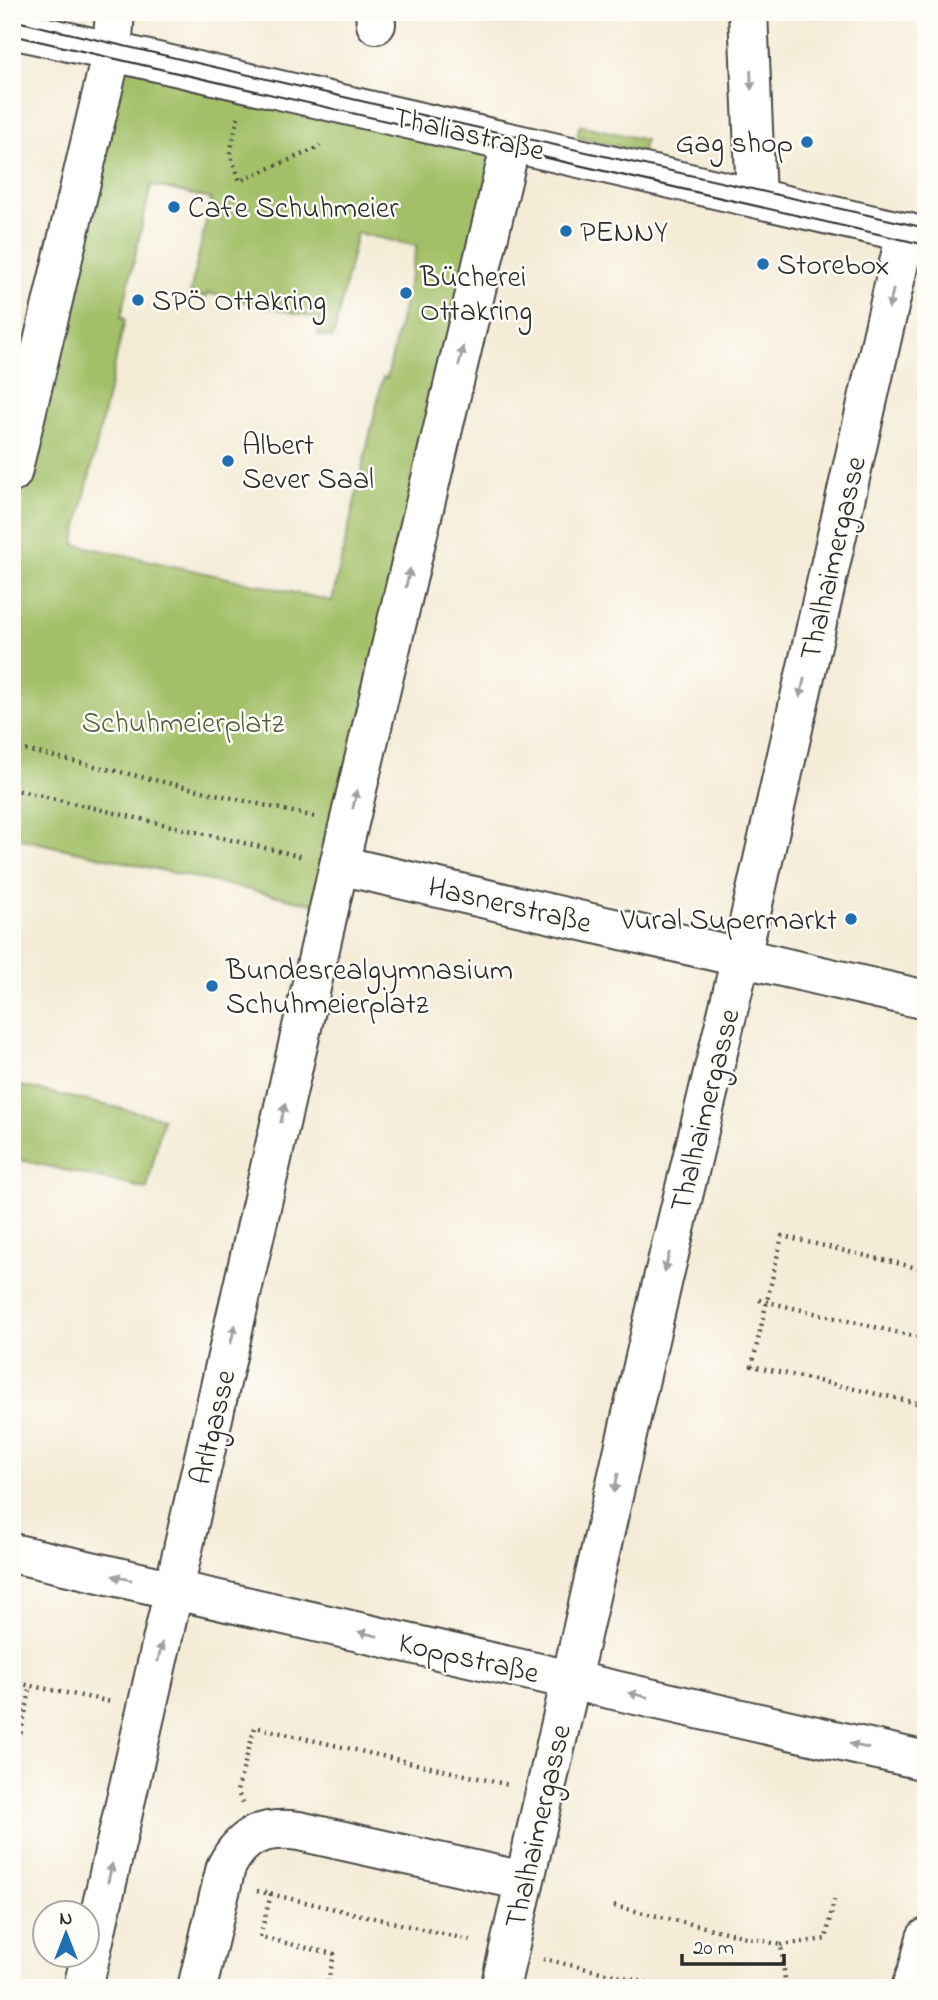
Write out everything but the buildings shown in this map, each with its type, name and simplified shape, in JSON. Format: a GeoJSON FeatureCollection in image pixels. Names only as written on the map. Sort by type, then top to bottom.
{"type":"FeatureCollection","features":[{"type":"Feature","properties":{"kind":"street"},"geometry":{"type":"LineString","coordinates":[[12,473],[112,51],[115,12]]}},
{"type":"Feature","properties":{"kind":"street"},"geometry":{"type":"LineString","coordinates":[[748,12],[755,198]]}},
{"type":"Feature","properties":{"kind":"street","name":"Thaliastraße"},"geometry":{"type":"LineString","coordinates":[[12,29],[916,235]]}},
{"type":"Feature","properties":{"kind":"street"},"geometry":{"type":"LineString","coordinates":[[339,865],[511,143]]}},
{"type":"Feature","properties":{"kind":"street","name":"Thalhaimergasse"},"geometry":{"type":"LineString","coordinates":[[500,1988],[666,1265],[916,235]]}},
{"type":"Feature","properties":{"kind":"street","name":"Hasnerstraße"},"geometry":{"type":"LineString","coordinates":[[339,865],[926,999]]}},
{"type":"Feature","properties":{"kind":"street","name":"Arltgasse"},"geometry":{"type":"LineString","coordinates":[[83,1988],[339,865]]}},
{"type":"Feature","properties":{"kind":"street","name":"Koppstraße"},"geometry":{"type":"LineString","coordinates":[[12,1553],[926,1761]]}},
{"type":"Feature","properties":{"kind":"street"},"geometry":{"type":"LineString","coordinates":[[197,1988],[226,1867],[233,1853],[244,1842],[272,1829],[299,1831],[524,1881]]}},
{"type":"Feature","properties":{"kind":"street"},"geometry":{"type":"LineString","coordinates":[[911,1988],[926,1938]]}},
{"type":"Feature","properties":{"kind":"path"},"geometry":{"type":"LineString","coordinates":[[238,113],[230,154],[240,181],[320,145]]}},
{"type":"Feature","properties":{"kind":"path"},"geometry":{"type":"LineString","coordinates":[[12,747],[315,817],[339,865]]}},
{"type":"Feature","properties":{"kind":"path"},"geometry":{"type":"LineString","coordinates":[[12,789],[339,865]]}},
{"type":"Feature","properties":{"kind":"path"},"geometry":{"type":"LineString","coordinates":[[926,1270],[782,1236],[752,1366],[926,1405]]}},
{"type":"Feature","properties":{"kind":"path"},"geometry":{"type":"LineString","coordinates":[[759,1300],[926,1339]]}},
{"type":"Feature","properties":{"kind":"path"},"geometry":{"type":"LineString","coordinates":[[12,1681],[148,1709]]}},
{"type":"Feature","properties":{"kind":"path"},"geometry":{"type":"LineString","coordinates":[[12,1751],[15,1739],[20,1736],[31,1685]]}},
{"type":"Feature","properties":{"kind":"path"},"geometry":{"type":"LineString","coordinates":[[261,1833],[237,1791],[255,1727],[544,1793]]}},
{"type":"Feature","properties":{"kind":"path"},"geometry":{"type":"LineString","coordinates":[[222,1883],[672,1988]]}},
{"type":"Feature","properties":{"kind":"path"},"geometry":{"type":"LineString","coordinates":[[271,1894],[260,1937],[334,1954],[327,1988]]}},
{"type":"Feature","properties":{"kind":"path"},"geometry":{"type":"LineString","coordinates":[[614,1906],[781,1945],[826,1939],[834,1900]]}},
{"type":"Feature","properties":{"kind":"path"},"geometry":{"type":"LineString","coordinates":[[781,1945],[786,1988]]}},
{"type":"Feature","properties":{"kind":"green space","name":"Schuhmeierplatz"},"geometry":{"type":"Polygon","coordinates":[[[112,52],[511,143],[313,904],[12,837],[12,461],[112,52]],[[151,185],[121,318],[125,319],[74,544],[332,601],[383,377],[387,378],[417,246],[357,233],[333,338],[318,335],[321,319],[208,293],[207,297],[190,294],[211,199],[151,185]]]}},
{"type":"Feature","properties":{"kind":"green space"},"geometry":{"type":"Polygon","coordinates":[[[580,125],[645,140],[642,152],[577,137],[580,125]]]}},
{"type":"Feature","properties":{"kind":"green space"},"geometry":{"type":"Polygon","coordinates":[[[12,1084],[163,1118],[147,1189],[12,1158],[12,1084]]]}},
{"type":"Feature","properties":{"kind":"tram line"},"geometry":{"type":"LineString","coordinates":[[12,20],[926,228]]}},
{"type":"Feature","properties":{"kind":"tram line"},"geometry":{"type":"LineString","coordinates":[[12,35],[926,245]]}},
{"type":"Feature","properties":{"kind":"place","name":"Gag shop"},"geometry":{"type":"Point","coordinates":[807,142]}},
{"type":"Feature","properties":{"kind":"place","name":"Cafe Schuhmeier"},"geometry":{"type":"Point","coordinates":[174,207]}},
{"type":"Feature","properties":{"kind":"place","name":"PENNY"},"geometry":{"type":"Point","coordinates":[566,231]}},
{"type":"Feature","properties":{"kind":"place","name":"Storebox"},"geometry":{"type":"Point","coordinates":[763,264]}},
{"type":"Feature","properties":{"kind":"place","name":"Bücherei Ottakring"},"geometry":{"type":"Point","coordinates":[406,293]}},
{"type":"Feature","properties":{"kind":"place","name":"SPÖ Ottakring"},"geometry":{"type":"Point","coordinates":[138,300]}},
{"type":"Feature","properties":{"kind":"place","name":"Albert Sever Saal"},"geometry":{"type":"Point","coordinates":[228,461]}},
{"type":"Feature","properties":{"kind":"place","name":"Vural Supermarkt"},"geometry":{"type":"Point","coordinates":[851,919]}},
{"type":"Feature","properties":{"kind":"place","name":"Bundesrealgymnasium Schuhmeierplatz"},"geometry":{"type":"Point","coordinates":[212,986]}}]}
